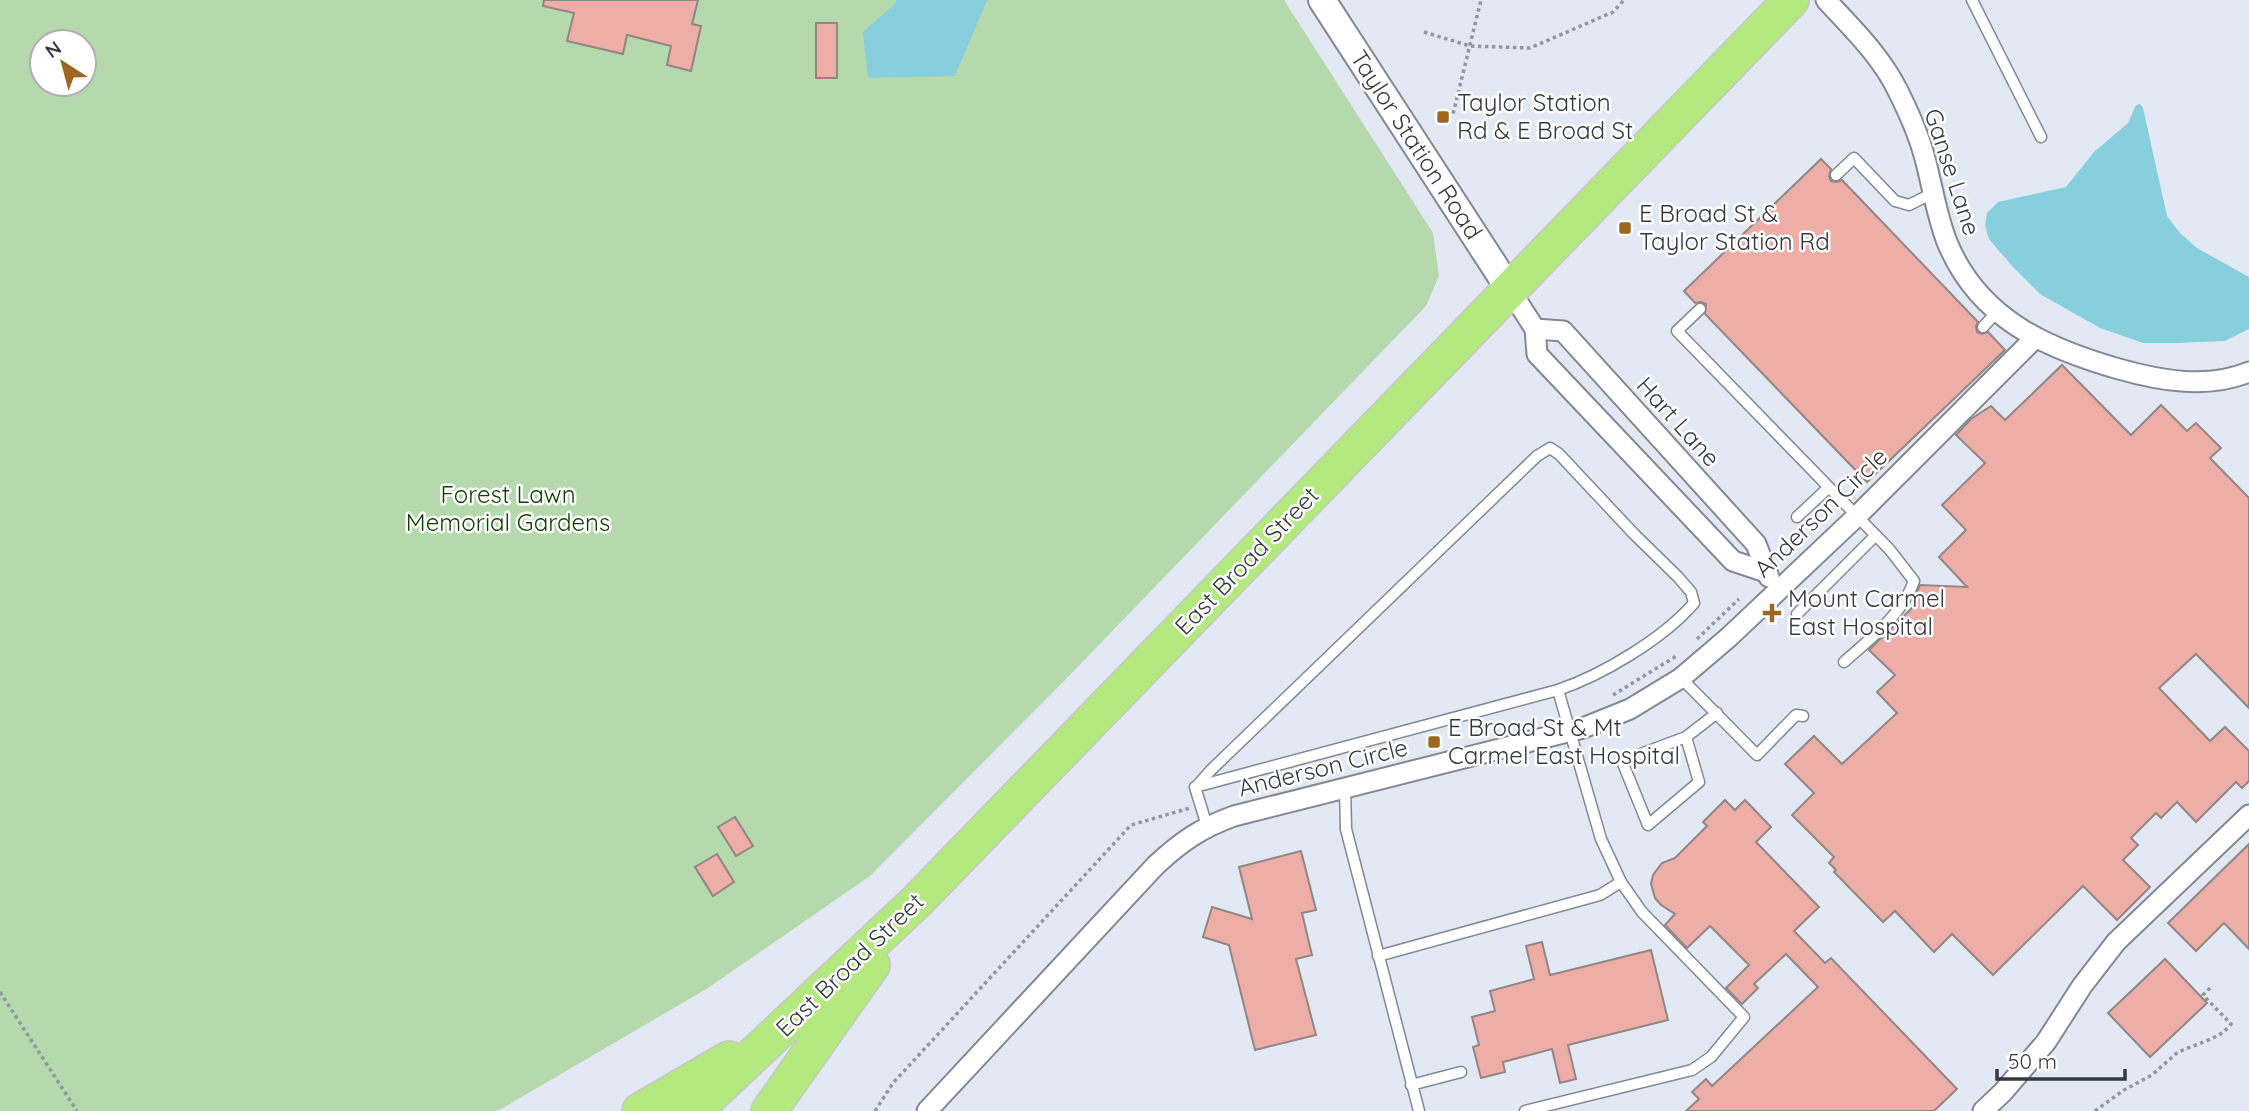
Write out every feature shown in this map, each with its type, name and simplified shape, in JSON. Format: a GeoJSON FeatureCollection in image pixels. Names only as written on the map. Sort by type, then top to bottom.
{"type":"FeatureCollection","features":[{"type":"Feature","properties":{"kind":"highway","name":"East Broad Street"},"geometry":{"type":"LineString","coordinates":[[694,1111],[917,901],[1791,0]]}},
{"type":"Feature","properties":{"kind":"highway"},"geometry":{"type":"LineString","coordinates":[[769,1111],[917,901]]}},
{"type":"Feature","properties":{"kind":"highway"},"geometry":{"type":"LineString","coordinates":[[640,1111],[784,1028]]}},
{"type":"Feature","properties":{"kind":"main road","name":"Taylor Station Road"},"geometry":{"type":"LineString","coordinates":[[1322,0],[1510,290]]}},
{"type":"Feature","properties":{"kind":"street","name":"Ganse Lane"},"geometry":{"type":"LineString","coordinates":[[1826,0],[1879,60],[1897,88],[1924,154],[1947,242],[1972,285],[1997,312],[2035,338],[2095,362],[2136,374],[2177,381],[2216,380],[2249,372]]}},
{"type":"Feature","properties":{"kind":"street"},"geometry":{"type":"LineString","coordinates":[[1510,290],[1535,329],[1537,354],[1733,561],[1766,572]]}},
{"type":"Feature","properties":{"kind":"street","name":"Hart Lane"},"geometry":{"type":"LineString","coordinates":[[1535,329],[1563,331],[1756,544],[1776,591]]}},
{"type":"Feature","properties":{"kind":"street","name":"Anderson Circle"},"geometry":{"type":"LineString","coordinates":[[927,1111],[1156,865],[1177,846],[1207,826],[1234,816],[1570,731],[1630,709],[1681,678],[1729,637],[1856,517],[2035,338]]}},
{"type":"Feature","properties":{"kind":"street"},"geometry":{"type":"LineString","coordinates":[[1983,1111],[2046,1042],[2082,986],[2116,942],[2249,816]]}},
{"type":"Feature","properties":{"kind":"lane"},"geometry":{"type":"LineString","coordinates":[[1972,0],[2041,137]]}},
{"type":"Feature","properties":{"kind":"lane"},"geometry":{"type":"LineString","coordinates":[[1836,175],[1854,158],[1895,201],[1909,205],[1933,193]]}},
{"type":"Feature","properties":{"kind":"lane"},"geometry":{"type":"LineString","coordinates":[[1700,309],[1677,331],[1875,536],[1914,581],[1907,600],[1880,630],[1844,662]]}},
{"type":"Feature","properties":{"kind":"lane"},"geometry":{"type":"LineString","coordinates":[[1983,327],[1997,312]]}},
{"type":"Feature","properties":{"kind":"lane"},"geometry":{"type":"LineString","coordinates":[[1550,448],[1559,454],[1691,592],[1694,603],[1683,615],[1630,655],[1574,684],[1195,788],[1537,456],[1550,448]]}},
{"type":"Feature","properties":{"kind":"lane"},"geometry":{"type":"LineString","coordinates":[[1797,517],[1828,488]]}},
{"type":"Feature","properties":{"kind":"lane"},"geometry":{"type":"LineString","coordinates":[[1797,614],[1875,536]]}},
{"type":"Feature","properties":{"kind":"lane"},"geometry":{"type":"LineString","coordinates":[[1681,678],[1757,755],[1796,715],[1803,716]]}},
{"type":"Feature","properties":{"kind":"lane"},"geometry":{"type":"LineString","coordinates":[[1525,1111],[1692,1070],[1711,1057],[1744,1017],[1642,912],[1621,882],[1601,839],[1558,690]]}},
{"type":"Feature","properties":{"kind":"lane"},"geometry":{"type":"LineString","coordinates":[[1686,737],[1699,782],[1648,825],[1622,761],[1686,737],[1717,713]]}},
{"type":"Feature","properties":{"kind":"lane"},"geometry":{"type":"LineString","coordinates":[[1345,787],[1346,830],[1419,1111]]}},
{"type":"Feature","properties":{"kind":"lane"},"geometry":{"type":"LineString","coordinates":[[1195,788],[1207,826]]}},
{"type":"Feature","properties":{"kind":"lane"},"geometry":{"type":"LineString","coordinates":[[1378,956],[1600,895],[1621,882]]}},
{"type":"Feature","properties":{"kind":"lane"},"geometry":{"type":"LineString","coordinates":[[1411,1085],[1461,1072]]}},
{"type":"Feature","properties":{"kind":"path"},"geometry":{"type":"LineString","coordinates":[[1442,122],[1454,114],[1481,0]]}},
{"type":"Feature","properties":{"kind":"path"},"geometry":{"type":"LineString","coordinates":[[1424,32],[1470,46],[1530,48],[1613,12],[1624,0]]}},
{"type":"Feature","properties":{"kind":"path"},"geometry":{"type":"LineString","coordinates":[[2095,1111],[2124,1090],[2152,1075],[2178,1052],[2224,1032],[2231,1024],[2203,995],[2212,986]]}},
{"type":"Feature","properties":{"kind":"path"},"geometry":{"type":"LineString","coordinates":[[0,992],[77,1111]]}},
{"type":"Feature","properties":{"kind":"green space","name":"Forest Lawn Memorial Gardens"},"geometry":{"type":"Polygon","coordinates":[[[0,0],[1284,0],[1433,233],[1439,276],[1426,306],[1064,681],[870,876],[708,988],[496,1111],[0,1111],[0,0]]]}},
{"type":"Feature","properties":{"kind":"water"},"geometry":{"type":"Polygon","coordinates":[[[896,0],[987,0],[955,76],[868,78],[863,32],[896,3],[896,0]]]}},
{"type":"Feature","properties":{"kind":"water"},"geometry":{"type":"Polygon","coordinates":[[[2140,104],[2167,216],[2180,233],[2197,248],[2249,277],[2249,329],[2225,341],[2143,343],[2100,328],[2040,294],[1989,239],[1985,226],[1987,213],[1998,202],[2066,187],[2094,152],[2128,123],[2136,105],[2140,104]]]}},
{"type":"Feature","properties":{"kind":"building"},"geometry":{"type":"Polygon","coordinates":[[[544,0],[698,0],[692,24],[701,26],[691,71],[667,65],[671,46],[627,35],[623,54],[567,41],[574,13],[543,6],[544,0]]]}},
{"type":"Feature","properties":{"kind":"building"},"geometry":{"type":"Polygon","coordinates":[[[816,23],[837,23],[837,78],[816,78],[816,23]]]}},
{"type":"Feature","properties":{"kind":"building"},"geometry":{"type":"Polygon","coordinates":[[[1821,159],[1831,169],[1831,181],[1842,180],[1978,322],[1977,332],[1988,332],[2005,350],[1867,482],[1705,314],[1706,304],[1695,303],[1684,291],[1821,159]]]}},
{"type":"Feature","properties":{"kind":"building","name":"Mount Carmel East Hospital"},"geometry":{"type":"Polygon","coordinates":[[[2062,365],[2131,435],[2161,405],[2187,431],[2196,423],[2221,448],[2210,458],[2249,498],[2249,708],[2196,654],[2159,688],[2210,741],[2225,727],[2249,751],[2249,781],[2242,788],[2236,782],[2196,822],[2177,802],[2161,818],[2156,813],[2131,838],[2138,845],[2123,860],[2150,887],[2117,920],[2083,886],[1993,975],[1952,934],[1934,952],[1895,911],[1883,922],[1834,872],[1836,870],[1829,863],[1834,857],[1792,815],[1814,793],[1785,764],[1814,736],[1842,764],[1897,713],[1877,692],[1895,675],[1869,650],[1916,604],[1920,585],[1967,587],[1939,557],[1966,530],[1942,505],[1985,463],[1956,435],[1971,419],[1991,406],[2005,420],[2062,365]]]}},
{"type":"Feature","properties":{"kind":"building"},"geometry":{"type":"Polygon","coordinates":[[[1725,800],[1735,810],[1745,800],[1771,827],[1756,842],[1819,907],[1794,931],[1825,963],[1831,958],[1957,1089],[1934,1111],[1686,1111],[1699,1099],[1692,1092],[1706,1079],[1712,1086],[1818,987],[1786,954],[1754,984],[1758,988],[1742,1004],[1726,988],[1749,965],[1710,926],[1687,948],[1665,925],[1675,914],[1655,898],[1651,884],[1653,875],[1662,863],[1675,858],[1707,826],[1703,822],[1725,800]]]}},
{"type":"Feature","properties":{"kind":"building"},"geometry":{"type":"Polygon","coordinates":[[[735,817],[753,846],[736,856],[718,827],[735,817]]]}},
{"type":"Feature","properties":{"kind":"building"},"geometry":{"type":"Polygon","coordinates":[[[2249,844],[2249,949],[2224,923],[2196,951],[2168,923],[2249,844]]]}},
{"type":"Feature","properties":{"kind":"building"},"geometry":{"type":"Polygon","coordinates":[[[1301,851],[1316,910],[1302,913],[1312,955],[1296,959],[1316,1035],[1255,1050],[1229,945],[1203,937],[1212,907],[1252,919],[1239,867],[1301,851]]]}},
{"type":"Feature","properties":{"kind":"building"},"geometry":{"type":"Polygon","coordinates":[[[717,854],[734,882],[713,896],[695,867],[717,854]]]}},
{"type":"Feature","properties":{"kind":"building"},"geometry":{"type":"Polygon","coordinates":[[[1542,942],[1550,975],[1651,950],[1668,1020],[1568,1045],[1576,1079],[1560,1083],[1552,1049],[1503,1062],[1505,1072],[1481,1078],[1473,1047],[1479,1045],[1472,1017],[1495,1011],[1490,991],[1534,979],[1526,946],[1542,942]]]}},
{"type":"Feature","properties":{"kind":"building"},"geometry":{"type":"Polygon","coordinates":[[[2165,959],[2207,1003],[2150,1057],[2108,1013],[2165,959]]]}},
{"type":"Feature","properties":{"kind":"place","name":"Taylor Station Rd & E Broad St"},"geometry":{"type":"Point","coordinates":[1443,117]}},
{"type":"Feature","properties":{"kind":"place","name":"E Broad St & Taylor Station Rd"},"geometry":{"type":"Point","coordinates":[1625,228]}},
{"type":"Feature","properties":{"kind":"place","name":"Mount Carmel East Hospital"},"geometry":{"type":"Point","coordinates":[1772,613]}},
{"type":"Feature","properties":{"kind":"place","name":"E Broad St & Mt Carmel East Hospital"},"geometry":{"type":"Point","coordinates":[1434,742]}}]}
